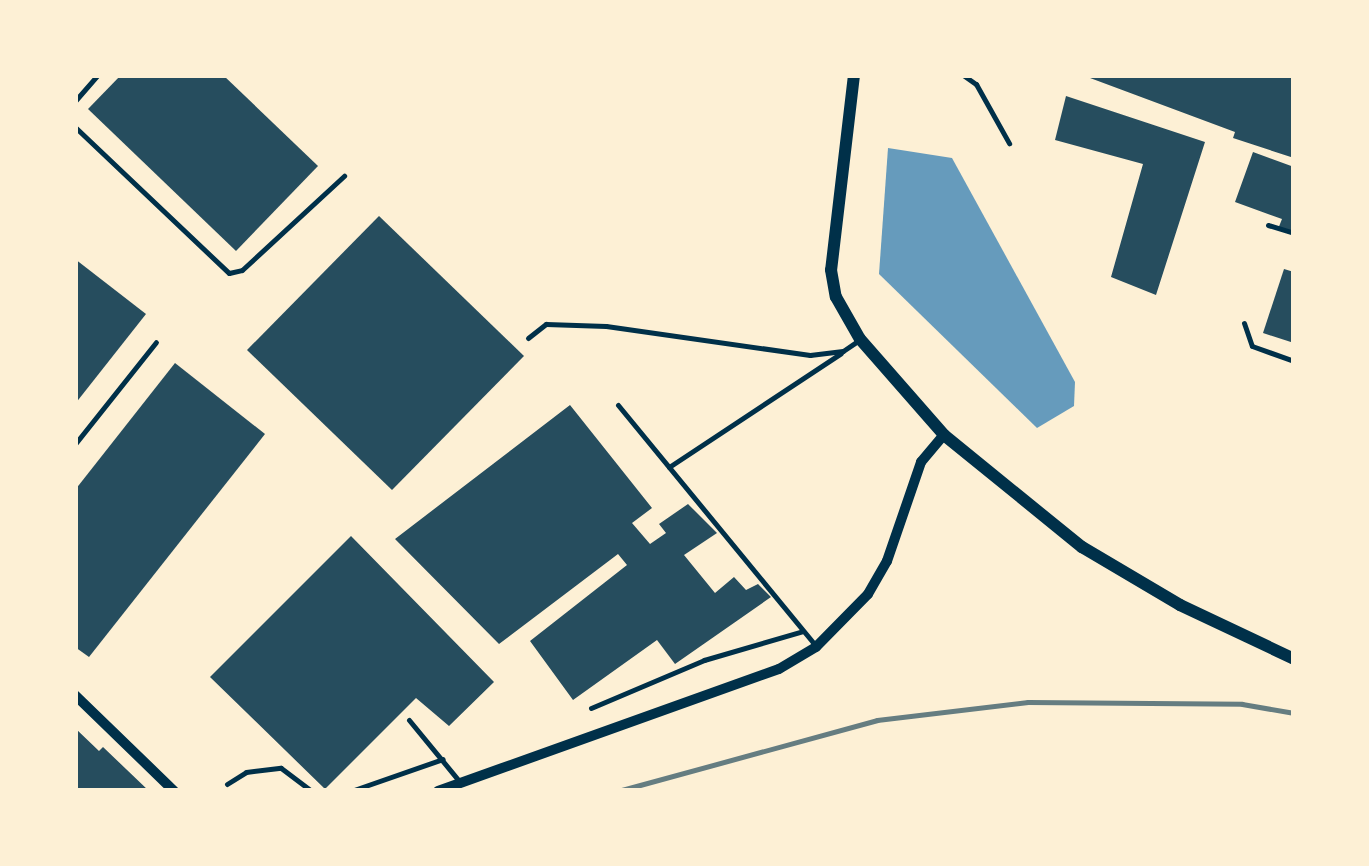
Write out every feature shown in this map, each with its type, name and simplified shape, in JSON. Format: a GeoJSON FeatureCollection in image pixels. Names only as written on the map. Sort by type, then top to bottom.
{"type":"FeatureCollection","features":[{"type":"Feature","properties":{"kind":"street"},"geometry":{"type":"LineString","coordinates":[[854,75],[831,270],[842,310],[860,339],[944,435],[1082,547],[1180,606],[1294,659]]}},
{"type":"Feature","properties":{"kind":"street"},"geometry":{"type":"LineString","coordinates":[[438,791],[779,670],[816,647],[868,594],[888,561],[921,462],[944,435]]}},
{"type":"Feature","properties":{"kind":"street"},"geometry":{"type":"LineString","coordinates":[[75,696],[174,791]]}},
{"type":"Feature","properties":{"kind":"lane"},"geometry":{"type":"LineString","coordinates":[[75,101],[98,75]]}},
{"type":"Feature","properties":{"kind":"lane"},"geometry":{"type":"LineString","coordinates":[[963,75],[982,93],[1009,143]]}},
{"type":"Feature","properties":{"kind":"lane"},"geometry":{"type":"LineString","coordinates":[[75,128],[229,273],[242,270],[344,176]]}},
{"type":"Feature","properties":{"kind":"lane"},"geometry":{"type":"LineString","coordinates":[[1268,224],[1294,233]]}},
{"type":"Feature","properties":{"kind":"lane"},"geometry":{"type":"LineString","coordinates":[[528,338],[546,324],[810,355],[844,351]]}},
{"type":"Feature","properties":{"kind":"lane"},"geometry":{"type":"LineString","coordinates":[[1244,324],[1252,346],[1294,361]]}},
{"type":"Feature","properties":{"kind":"lane"},"geometry":{"type":"LineString","coordinates":[[668,466],[860,339]]}},
{"type":"Feature","properties":{"kind":"lane"},"geometry":{"type":"LineString","coordinates":[[75,444],[156,342]]}},
{"type":"Feature","properties":{"kind":"lane"},"geometry":{"type":"LineString","coordinates":[[618,404],[816,647]]}},
{"type":"Feature","properties":{"kind":"lane"},"geometry":{"type":"LineString","coordinates":[[591,708],[704,660],[803,631]]}},
{"type":"Feature","properties":{"kind":"lane"},"geometry":{"type":"LineString","coordinates":[[408,720],[460,782]]}},
{"type":"Feature","properties":{"kind":"lane"},"geometry":{"type":"LineString","coordinates":[[351,791],[444,759]]}},
{"type":"Feature","properties":{"kind":"lane"},"geometry":{"type":"LineString","coordinates":[[227,784],[246,772],[281,768],[312,791]]}},
{"type":"Feature","properties":{"kind":"water"},"geometry":{"type":"Polygon","coordinates":[[[888,148],[952,158],[1075,382],[1074,406],[1037,428],[879,274],[888,148]]]}},
{"type":"Feature","properties":{"kind":"building"},"geometry":{"type":"Polygon","coordinates":[[[121,75],[223,75],[318,166],[236,251],[88,109],[121,75]]]}},
{"type":"Feature","properties":{"kind":"building"},"geometry":{"type":"Polygon","coordinates":[[[1082,75],[1294,75],[1294,158],[1233,138],[1235,132],[1082,75]]]}},
{"type":"Feature","properties":{"kind":"building"},"geometry":{"type":"Polygon","coordinates":[[[1066,96],[1205,142],[1156,295],[1111,277],[1143,164],[1055,140],[1066,96]]]}},
{"type":"Feature","properties":{"kind":"building"},"geometry":{"type":"Polygon","coordinates":[[[1253,152],[1294,167],[1294,234],[1278,229],[1282,219],[1235,202],[1253,152]]]}},
{"type":"Feature","properties":{"kind":"building"},"geometry":{"type":"Polygon","coordinates":[[[379,216],[524,356],[392,490],[247,350],[379,216]]]}},
{"type":"Feature","properties":{"kind":"building"},"geometry":{"type":"Polygon","coordinates":[[[75,259],[146,314],[75,404],[75,259]]]}},
{"type":"Feature","properties":{"kind":"building"},"geometry":{"type":"Polygon","coordinates":[[[1284,269],[1294,272],[1294,343],[1263,333],[1284,269]]]}},
{"type":"Feature","properties":{"kind":"building"},"geometry":{"type":"Polygon","coordinates":[[[175,363],[265,434],[89,657],[75,647],[75,490],[175,363]]]}},
{"type":"Feature","properties":{"kind":"building"},"geometry":{"type":"Polygon","coordinates":[[[570,405],[652,508],[632,523],[650,544],[666,533],[659,524],[688,504],[717,533],[684,555],[715,593],[734,577],[746,590],[758,584],[771,597],[675,664],[657,640],[573,700],[530,641],[627,565],[618,554],[499,644],[395,539],[570,405]]]}},
{"type":"Feature","properties":{"kind":"building"},"geometry":{"type":"Polygon","coordinates":[[[351,536],[494,682],[449,726],[416,698],[325,789],[210,677],[351,536]]]}},
{"type":"Feature","properties":{"kind":"building"},"geometry":{"type":"Polygon","coordinates":[[[75,728],[99,751],[103,747],[149,791],[75,791],[75,728]]]}},
{"type":"Feature","properties":{"kind":"railway"},"geometry":{"type":"LineString","coordinates":[[618,791],[877,720],[1028,702],[1242,704],[1294,713]]}}]}
